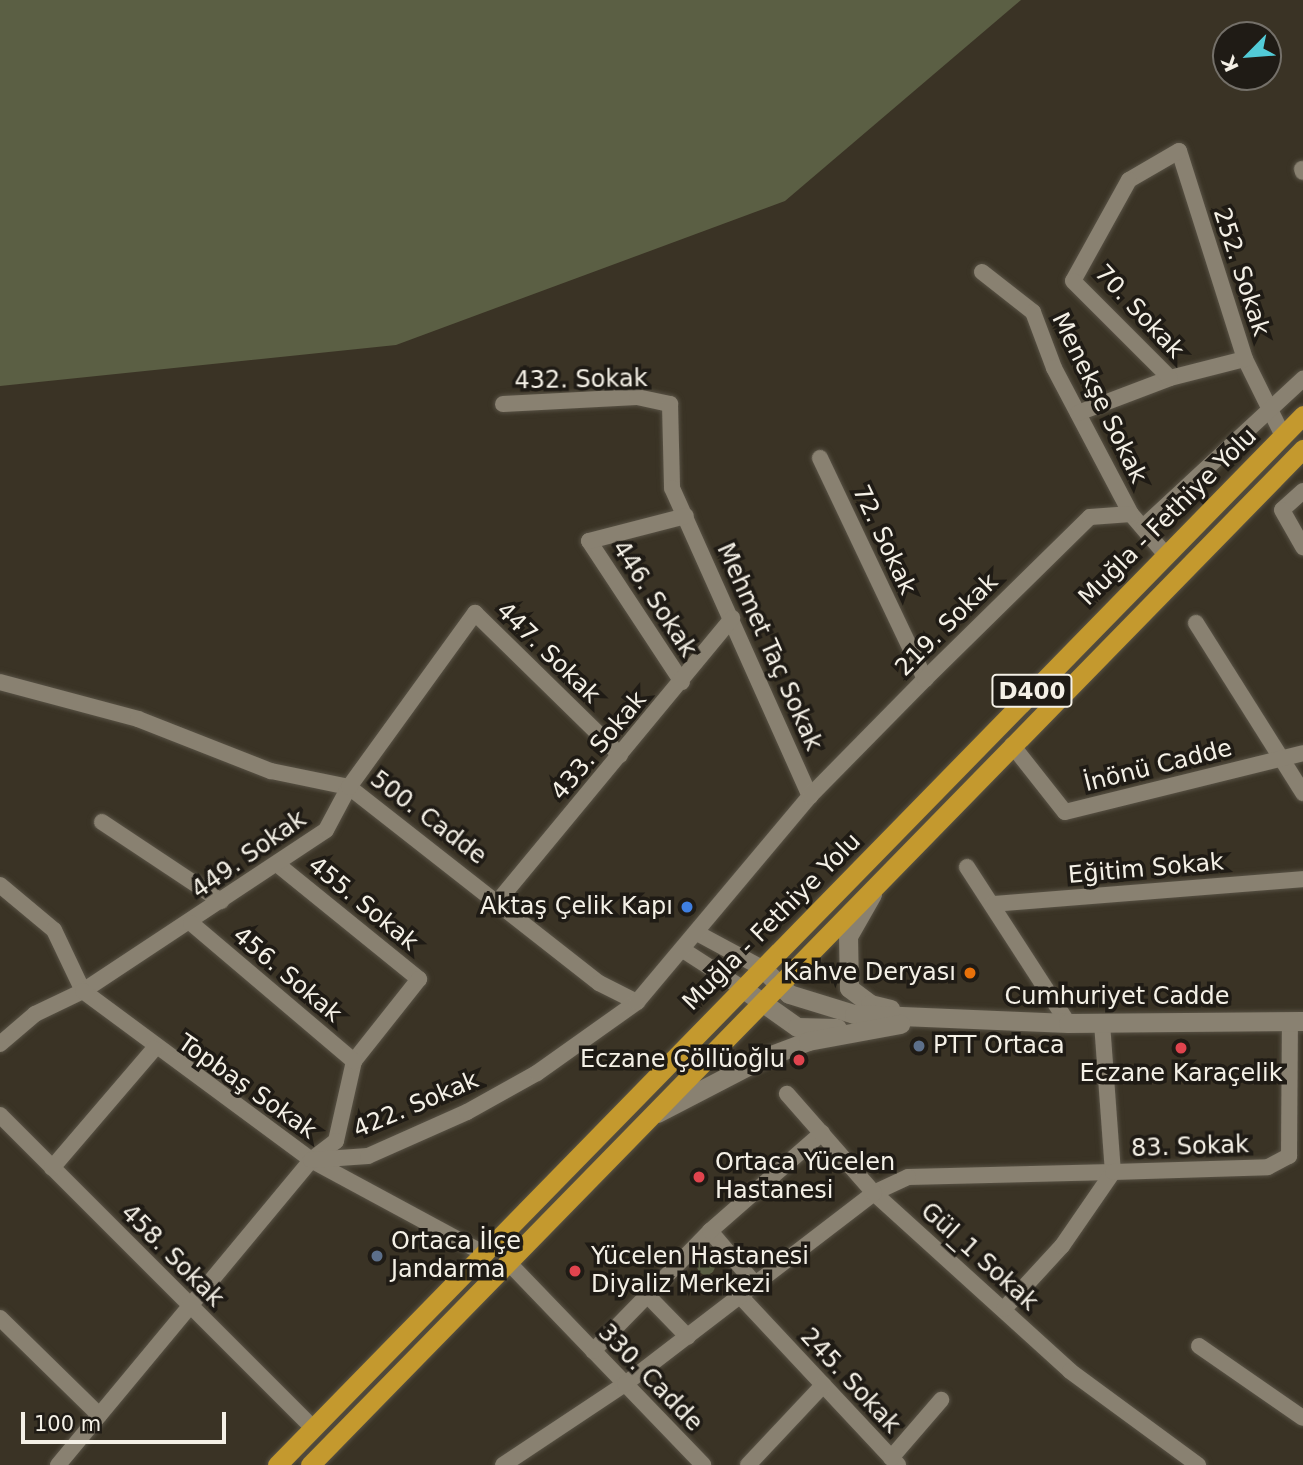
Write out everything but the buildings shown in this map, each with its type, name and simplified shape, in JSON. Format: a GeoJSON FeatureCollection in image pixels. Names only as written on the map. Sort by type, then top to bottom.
{"type":"FeatureCollection","features":[{"type":"Feature","properties":{"kind":"highway","name":"Muğla - Fethiye Yolu"},"geometry":{"type":"LineString","coordinates":[[277,1465],[1303,415]]}},
{"type":"Feature","properties":{"kind":"highway","name":"Muğla - Fethiye Yolu"},"geometry":{"type":"LineString","coordinates":[[310,1465],[643,1120],[1303,449]]}},
{"type":"Feature","properties":{"kind":"street","name":"252. Sokak"},"geometry":{"type":"LineString","coordinates":[[1078,413],[1170,378],[1245,359],[1179,151]]}},
{"type":"Feature","properties":{"kind":"street","name":"70. Sokak"},"geometry":{"type":"LineString","coordinates":[[1170,378],[1073,281],[1129,180],[1179,151]]}},
{"type":"Feature","properties":{"kind":"street","name":"Menekşe Sokak"},"geometry":{"type":"LineString","coordinates":[[982,272],[1033,312],[1078,413],[1131,514],[1144,526],[1165,554]]}},
{"type":"Feature","properties":{"kind":"street"},"geometry":{"type":"LineString","coordinates":[[1245,359],[1268,413],[1283,436]]}},
{"type":"Feature","properties":{"kind":"street"},"geometry":{"type":"LineString","coordinates":[[1144,526],[1303,379]]}},
{"type":"Feature","properties":{"kind":"street","name":"432. Sokak"},"geometry":{"type":"LineString","coordinates":[[503,404],[637,397],[670,404],[672,488],[686,516]]}},
{"type":"Feature","properties":{"kind":"street","name":"72. Sokak"},"geometry":{"type":"LineString","coordinates":[[820,458],[925,679]]}},
{"type":"Feature","properties":{"kind":"street"},"geometry":{"type":"LineString","coordinates":[[1303,491],[1282,510],[1303,547]]}},
{"type":"Feature","properties":{"kind":"street","name":"219. Sokak"},"geometry":{"type":"LineString","coordinates":[[810,796],[1090,517],[1131,514]]}},
{"type":"Feature","properties":{"kind":"street","name":"446. Sokak"},"geometry":{"type":"LineString","coordinates":[[682,682],[589,541],[686,516]]}},
{"type":"Feature","properties":{"kind":"street","name":"Mehmet Taç Sokak"},"geometry":{"type":"LineString","coordinates":[[686,516],[810,796]]}},
{"type":"Feature","properties":{"kind":"street","name":"447. Sokak"},"geometry":{"type":"LineString","coordinates":[[475,613],[620,755]]}},
{"type":"Feature","properties":{"kind":"street","name":"449. Sokak"},"geometry":{"type":"LineString","coordinates":[[83,991],[191,923],[326,830],[349,787],[475,613]]}},
{"type":"Feature","properties":{"kind":"street","name":"433. Sokak"},"geometry":{"type":"LineString","coordinates":[[499,900],[682,682],[732,618]]}},
{"type":"Feature","properties":{"kind":"street"},"geometry":{"type":"LineString","coordinates":[[1196,623],[1303,793]]}},
{"type":"Feature","properties":{"kind":"street","name":"500. Cadde"},"geometry":{"type":"LineString","coordinates":[[0,682],[138,719],[271,771],[349,787],[499,900],[599,983],[637,1002]]}},
{"type":"Feature","properties":{"kind":"street","name":"İnönü Cadde"},"geometry":{"type":"LineString","coordinates":[[1012,745],[1065,811],[1303,753]]}},
{"type":"Feature","properties":{"kind":"street","name":"422. Sokak"},"geometry":{"type":"LineString","coordinates":[[311,1160],[368,1156],[467,1112],[537,1073],[637,1002],[810,796]]}},
{"type":"Feature","properties":{"kind":"street"},"geometry":{"type":"LineString","coordinates":[[102,822],[221,901]]}},
{"type":"Feature","properties":{"kind":"street","name":"455. Sokak"},"geometry":{"type":"LineString","coordinates":[[277,864],[419,979],[354,1061]]}},
{"type":"Feature","properties":{"kind":"street"},"geometry":{"type":"LineString","coordinates":[[967,867],[1068,1023]]}},
{"type":"Feature","properties":{"kind":"street","name":"Eğitim Sokak"},"geometry":{"type":"LineString","coordinates":[[993,904],[1303,879]]}},
{"type":"Feature","properties":{"kind":"street"},"geometry":{"type":"LineString","coordinates":[[0,885],[54,930],[83,991],[35,1014],[0,1044]]}},
{"type":"Feature","properties":{"kind":"street"},"geometry":{"type":"LineString","coordinates":[[876,886],[848,936],[849,988],[870,1004],[932,1018]]}},
{"type":"Feature","properties":{"kind":"street","name":"456. Sokak"},"geometry":{"type":"LineString","coordinates":[[191,923],[354,1061]]}},
{"type":"Feature","properties":{"kind":"street"},"geometry":{"type":"LineString","coordinates":[[697,933],[762,968],[778,985],[834,1010],[932,1018]]}},
{"type":"Feature","properties":{"kind":"street"},"geometry":{"type":"LineString","coordinates":[[683,950],[797,1027],[873,1030]]}},
{"type":"Feature","properties":{"kind":"street","name":"Topbaş Sokak"},"geometry":{"type":"LineString","coordinates":[[83,991],[154,1049],[311,1160],[483,1253]]}},
{"type":"Feature","properties":{"kind":"street"},"geometry":{"type":"LineString","coordinates":[[643,1120],[763,1058],[932,1018]]}},
{"type":"Feature","properties":{"kind":"street","name":"Cumhuriyet Cadde"},"geometry":{"type":"LineString","coordinates":[[932,1018],[1068,1023],[1297,1021]]}},
{"type":"Feature","properties":{"kind":"street","name":"83. Sokak"},"geometry":{"type":"LineString","coordinates":[[1113,1172],[1268,1167],[1289,1156],[1297,1021]]}},
{"type":"Feature","properties":{"kind":"street"},"geometry":{"type":"LineString","coordinates":[[1004,1309],[1062,1246],[1113,1172],[1102,1023]]}},
{"type":"Feature","properties":{"kind":"street"},"geometry":{"type":"LineString","coordinates":[[51,1168],[154,1049]]}},
{"type":"Feature","properties":{"kind":"street"},"geometry":{"type":"LineString","coordinates":[[58,1465],[311,1160],[336,1141],[354,1061]]}},
{"type":"Feature","properties":{"kind":"street"},"geometry":{"type":"LineString","coordinates":[[503,1465],[625,1384],[874,1193],[787,1094]]}},
{"type":"Feature","properties":{"kind":"street","name":"458. Sokak"},"geometry":{"type":"LineString","coordinates":[[0,1115],[188,1306],[313,1428]]}},
{"type":"Feature","properties":{"kind":"street"},"geometry":{"type":"LineString","coordinates":[[593,1351],[710,1231],[822,1133]]}},
{"type":"Feature","properties":{"kind":"street","name":"Gül_1 Sokak"},"geometry":{"type":"LineString","coordinates":[[1113,1172],[908,1177],[874,1193],[1070,1371],[1198,1465]]}},
{"type":"Feature","properties":{"kind":"street"},"geometry":{"type":"LineString","coordinates":[[710,1231],[756,1284]]}},
{"type":"Feature","properties":{"kind":"street","name":"330. Cadde"},"geometry":{"type":"LineString","coordinates":[[507,1261],[703,1465]]}},
{"type":"Feature","properties":{"kind":"street"},"geometry":{"type":"LineString","coordinates":[[648,1296],[688,1336]]}},
{"type":"Feature","properties":{"kind":"street","name":"245. Sokak"},"geometry":{"type":"LineString","coordinates":[[741,1297],[895,1462]]}},
{"type":"Feature","properties":{"kind":"street"},"geometry":{"type":"LineString","coordinates":[[0,1318],[99,1416]]}},
{"type":"Feature","properties":{"kind":"street"},"geometry":{"type":"LineString","coordinates":[[1199,1346],[1303,1418]]}},
{"type":"Feature","properties":{"kind":"street"},"geometry":{"type":"LineString","coordinates":[[748,1465],[823,1385]]}},
{"type":"Feature","properties":{"kind":"street"},"geometry":{"type":"LineString","coordinates":[[895,1462],[940,1400]]}},
{"type":"Feature","properties":{"kind":"green space"},"geometry":{"type":"Polygon","coordinates":[[[0,0],[1021,0],[785,201],[396,345],[0,386],[0,0]]]}},
{"type":"Feature","properties":{"kind":"green space"},"geometry":{"type":"Polygon","coordinates":[[[706,1257],[712,1260],[715,1266],[712,1272],[706,1275],[700,1272],[697,1266],[700,1260],[706,1257]]]}},
{"type":"Feature","properties":{"kind":"place","name":"Aktaş Çelik Kapı"},"geometry":{"type":"Point","coordinates":[687,907]}},
{"type":"Feature","properties":{"kind":"place","name":"Kahve Deryası"},"geometry":{"type":"Point","coordinates":[970,973]}},
{"type":"Feature","properties":{"kind":"place","name":"PTT Ortaca"},"geometry":{"type":"Point","coordinates":[919,1046]}},
{"type":"Feature","properties":{"kind":"place","name":"Eczane Karaçelik"},"geometry":{"type":"Point","coordinates":[1181,1048]}},
{"type":"Feature","properties":{"kind":"place","name":"Eczane Çöllüoğlu"},"geometry":{"type":"Point","coordinates":[799,1060]}},
{"type":"Feature","properties":{"kind":"place","name":"Ortaca Yücelen Hastanesi"},"geometry":{"type":"Point","coordinates":[699,1177]}},
{"type":"Feature","properties":{"kind":"place","name":"Ortaca İlçe Jandarma"},"geometry":{"type":"Point","coordinates":[377,1256]}},
{"type":"Feature","properties":{"kind":"place","name":"Yücelen Hastanesi Diyaliz Merkezi"},"geometry":{"type":"Point","coordinates":[575,1271]}}]}
